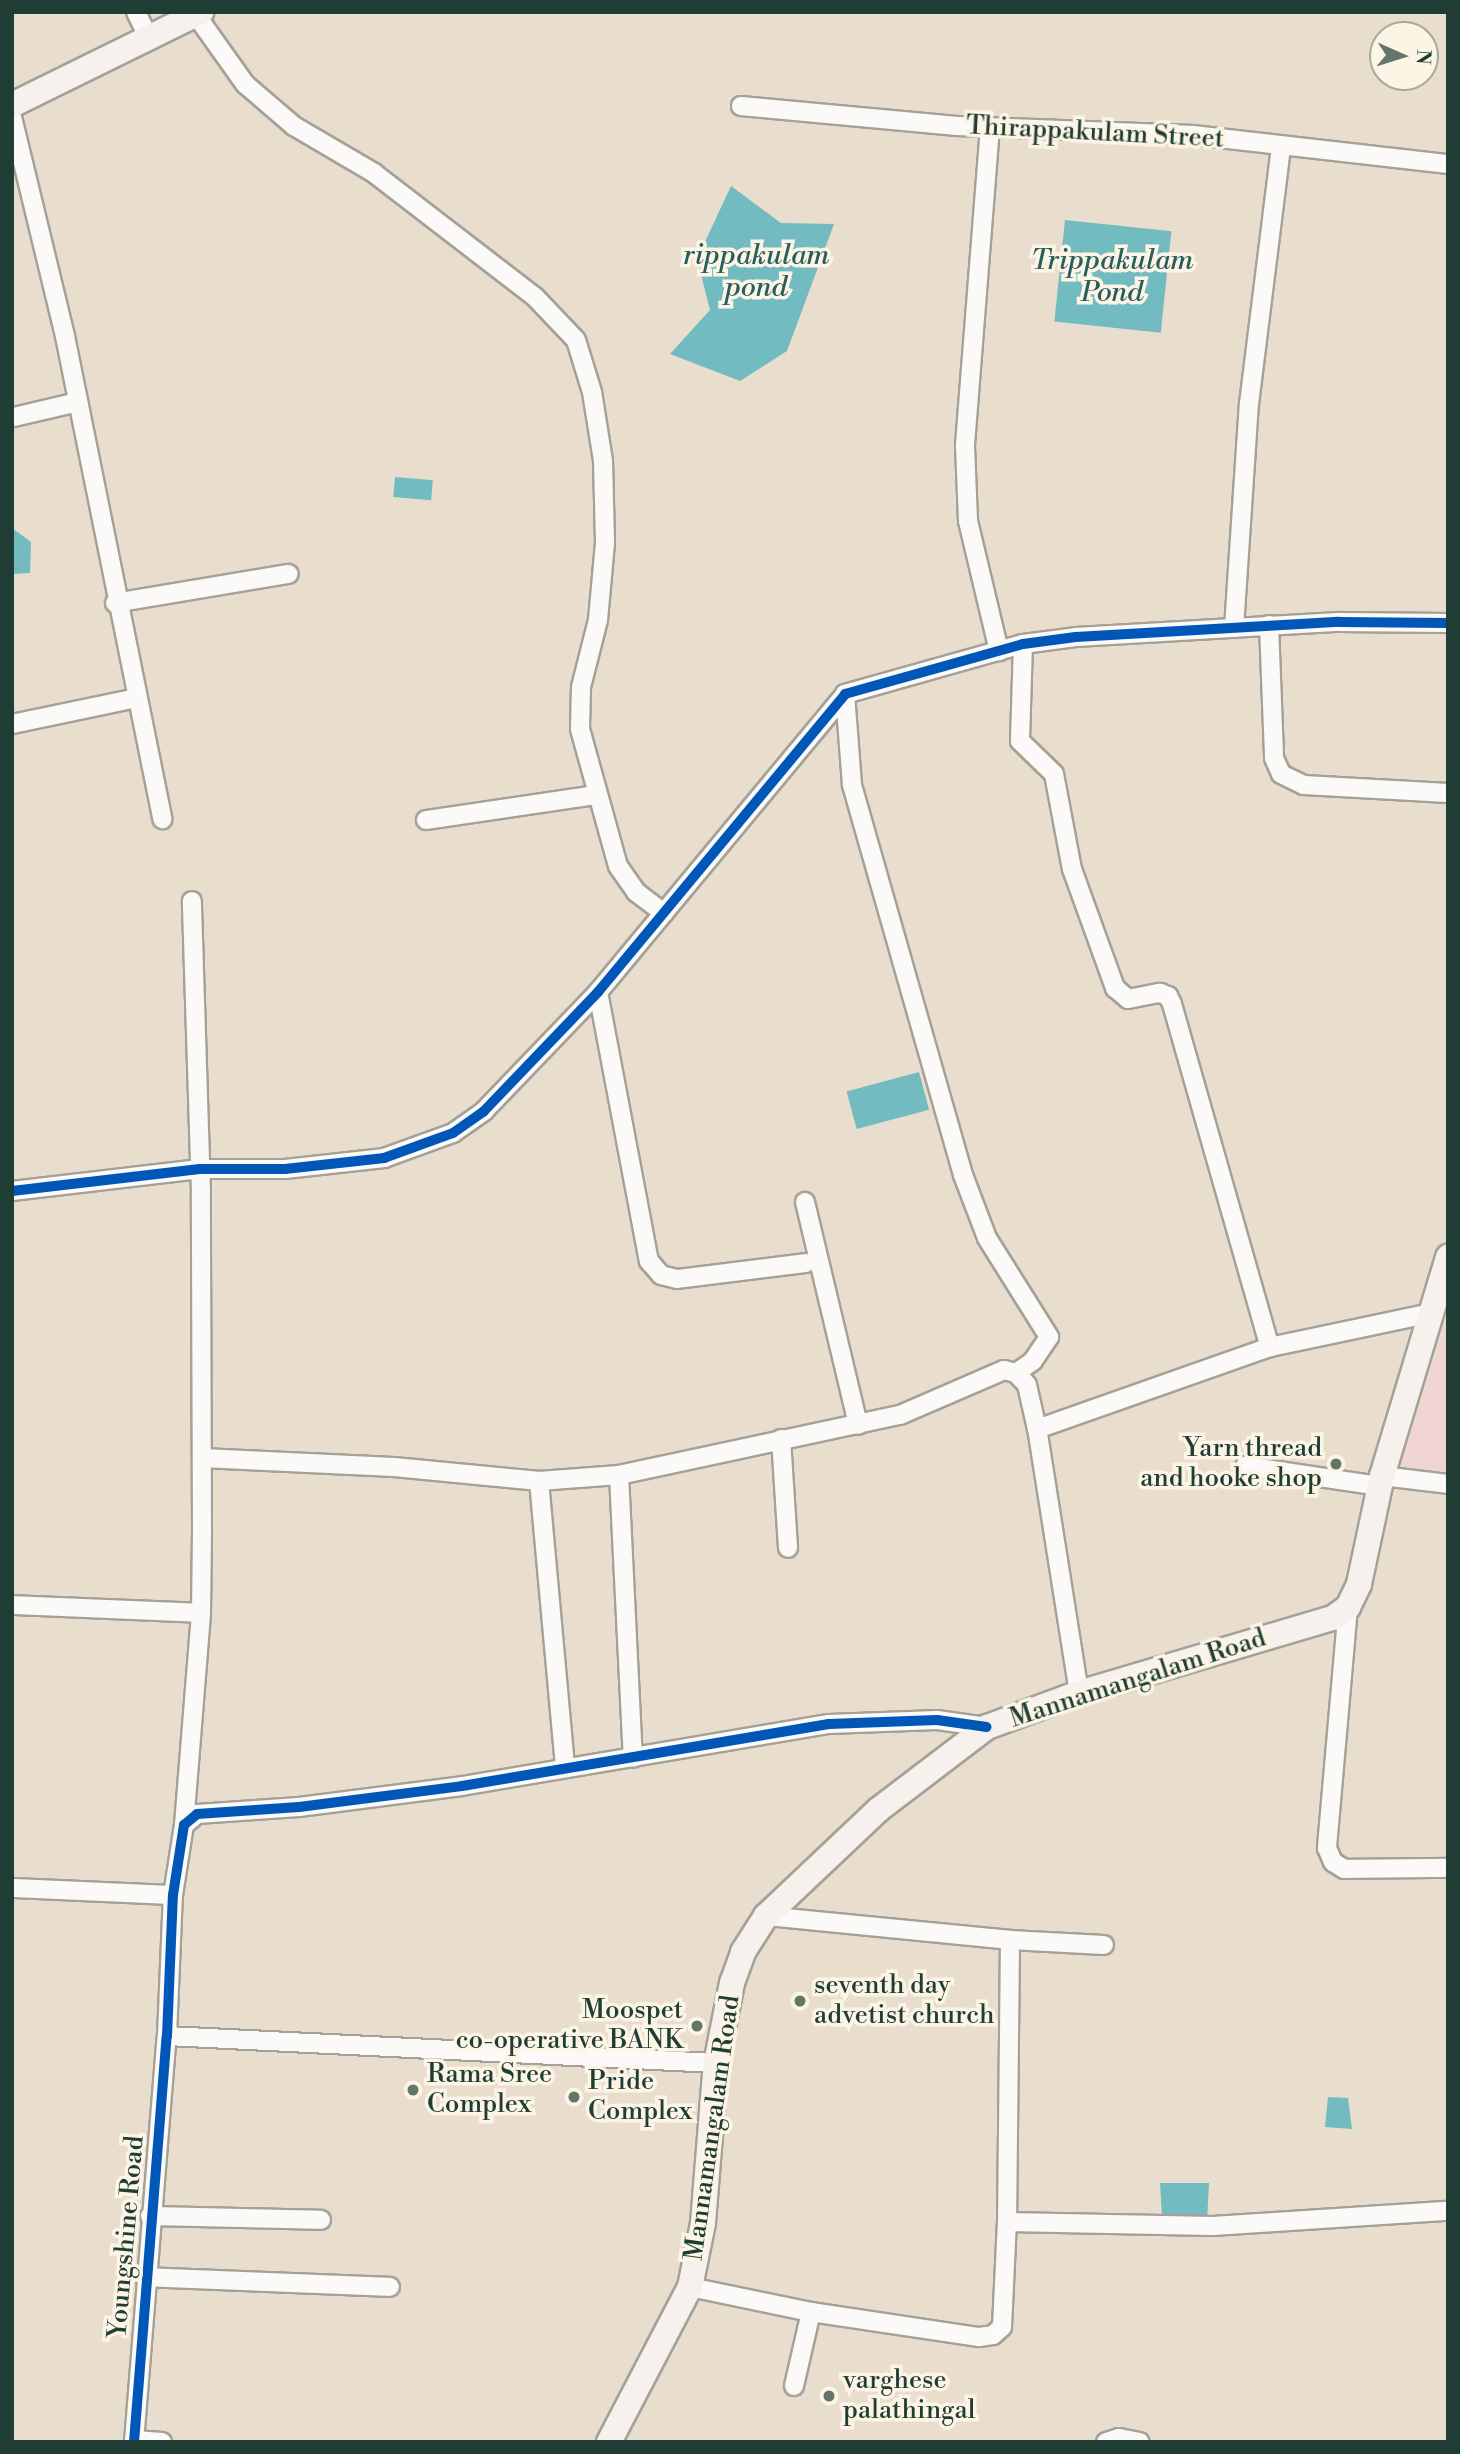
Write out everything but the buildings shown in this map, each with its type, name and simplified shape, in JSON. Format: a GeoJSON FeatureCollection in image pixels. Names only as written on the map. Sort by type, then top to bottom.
{"type":"FeatureCollection","features":[{"type":"Feature","properties":{"kind":"main road"},"geometry":{"type":"LineString","coordinates":[[12,106],[199,14]]}},
{"type":"Feature","properties":{"kind":"main road"},"geometry":{"type":"LineString","coordinates":[[1348,1607],[1359,1584],[1380,1481],[1448,1258]]}},
{"type":"Feature","properties":{"kind":"main road","name":"Mannamangalam Road"},"geometry":{"type":"LineString","coordinates":[[609,2442],[690,2287],[703,2223],[716,2063],[739,1962],[766,1916],[877,1810],[987,1727],[1079,1693],[1334,1618],[1348,1607]]}},
{"type":"Feature","properties":{"kind":"street"},"geometry":{"type":"LineString","coordinates":[[136,12],[148,37]]}},
{"type":"Feature","properties":{"kind":"street"},"geometry":{"type":"LineString","coordinates":[[199,14],[246,84],[265,101],[294,126],[374,173],[535,297],[576,340],[592,392],[603,461],[605,543],[598,620],[581,687],[580,718],[596,795],[618,866],[636,892],[664,913]]}},
{"type":"Feature","properties":{"kind":"street","name":"Thirappakulam Street"},"geometry":{"type":"LineString","coordinates":[[741,106],[990,127],[1193,135],[1448,164]]}},
{"type":"Feature","properties":{"kind":"street"},"geometry":{"type":"LineString","coordinates":[[12,117],[78,402],[115,603],[154,763],[162,820]]}},
{"type":"Feature","properties":{"kind":"street"},"geometry":{"type":"LineString","coordinates":[[990,127],[965,446],[968,521],[999,651]]}},
{"type":"Feature","properties":{"kind":"street"},"geometry":{"type":"LineString","coordinates":[[1234,628],[1244,454],[1281,147]]}},
{"type":"Feature","properties":{"kind":"street"},"geometry":{"type":"LineString","coordinates":[[14,417],[78,402]]}},
{"type":"Feature","properties":{"kind":"street"},"geometry":{"type":"LineString","coordinates":[[115,603],[289,574]]}},
{"type":"Feature","properties":{"kind":"street"},"geometry":{"type":"LineString","coordinates":[[12,1191],[200,1169],[285,1169],[384,1158],[453,1133],[484,1111],[598,992],[845,694],[1023,644],[1269,625],[1448,623]]}},
{"type":"Feature","properties":{"kind":"street"},"geometry":{"type":"LineString","coordinates":[[1269,625],[1274,758],[1280,774],[1304,785],[1448,793]]}},
{"type":"Feature","properties":{"kind":"street"},"geometry":{"type":"LineString","coordinates":[[1023,644],[1020,741],[1054,774],[1072,869],[1115,988],[1128,999],[1160,993],[1168,996],[1172,1004],[1270,1347]]}},
{"type":"Feature","properties":{"kind":"street"},"geometry":{"type":"LineString","coordinates":[[845,694],[852,785],[963,1175],[986,1238],[1049,1338],[1033,1361],[1016,1373]]}},
{"type":"Feature","properties":{"kind":"street"},"geometry":{"type":"LineString","coordinates":[[12,724],[136,698]]}},
{"type":"Feature","properties":{"kind":"street"},"geometry":{"type":"LineString","coordinates":[[426,820],[596,795]]}},
{"type":"Feature","properties":{"kind":"street","name":"Youngshine Road"},"geometry":{"type":"LineString","coordinates":[[134,2441],[145,2277],[167,2036],[173,1895],[184,1825],[201,1613],[200,1169],[191,901]]}},
{"type":"Feature","properties":{"kind":"street"},"geometry":{"type":"LineString","coordinates":[[598,992],[649,1261],[661,1275],[677,1279],[806,1263]]}},
{"type":"Feature","properties":{"kind":"street"},"geometry":{"type":"LineString","coordinates":[[805,1202],[858,1425]]}},
{"type":"Feature","properties":{"kind":"street"},"geometry":{"type":"LineString","coordinates":[[1037,1429],[1270,1347],[1431,1313]]}},
{"type":"Feature","properties":{"kind":"street"},"geometry":{"type":"LineString","coordinates":[[202,1458],[394,1467],[539,1481],[619,1475],[900,1416],[985,1376],[1004,1370],[1016,1373],[1027,1385],[1037,1429],[1079,1693]]}},
{"type":"Feature","properties":{"kind":"street"},"geometry":{"type":"LineString","coordinates":[[781,1439],[788,1548]]}},
{"type":"Feature","properties":{"kind":"street"},"geometry":{"type":"LineString","coordinates":[[1245,1466],[1380,1481],[1448,1484]]}},
{"type":"Feature","properties":{"kind":"street"},"geometry":{"type":"LineString","coordinates":[[619,1475],[633,1758]]}},
{"type":"Feature","properties":{"kind":"street"},"geometry":{"type":"LineString","coordinates":[[539,1481],[565,1768]]}},
{"type":"Feature","properties":{"kind":"street"},"geometry":{"type":"LineString","coordinates":[[12,1605],[201,1613]]}},
{"type":"Feature","properties":{"kind":"street"},"geometry":{"type":"LineString","coordinates":[[1348,1607],[1327,1848],[1332,1862],[1344,1869],[1448,1868]]}},
{"type":"Feature","properties":{"kind":"street"},"geometry":{"type":"LineString","coordinates":[[184,1825],[197,1814],[212,1810],[299,1807],[633,1758],[829,1724],[937,1720],[987,1727]]}},
{"type":"Feature","properties":{"kind":"street"},"geometry":{"type":"LineString","coordinates":[[12,1888],[173,1895]]}},
{"type":"Feature","properties":{"kind":"street"},"geometry":{"type":"LineString","coordinates":[[766,1916],[1010,1940],[1104,1945]]}},
{"type":"Feature","properties":{"kind":"street"},"geometry":{"type":"LineString","coordinates":[[690,2287],[811,2312],[979,2337],[993,2335],[1002,2327],[1007,2222],[1010,1940]]}},
{"type":"Feature","properties":{"kind":"street"},"geometry":{"type":"LineString","coordinates":[[167,2036],[716,2063]]}},
{"type":"Feature","properties":{"kind":"street"},"geometry":{"type":"LineString","coordinates":[[1007,2222],[1213,2226],[1448,2211]]}},
{"type":"Feature","properties":{"kind":"street"},"geometry":{"type":"LineString","coordinates":[[150,2216],[321,2220]]}},
{"type":"Feature","properties":{"kind":"street"},"geometry":{"type":"LineString","coordinates":[[145,2277],[390,2287]]}},
{"type":"Feature","properties":{"kind":"street"},"geometry":{"type":"LineString","coordinates":[[794,2386],[811,2312]]}},
{"type":"Feature","properties":{"kind":"street"},"geometry":{"type":"LineString","coordinates":[[1106,2442],[1119,2438],[1140,2442]]}},
{"type":"Feature","properties":{"kind":"street"},"geometry":{"type":"LineString","coordinates":[[134,2441],[162,2442]]}},
{"type":"Feature","properties":{"kind":"shaded area"},"geometry":{"type":"Polygon","coordinates":[[[1448,1320],[1448,1472],[1399,1466],[1448,1320]]]}},
{"type":"Feature","properties":{"kind":"water","name":"rippakulam pond"},"geometry":{"type":"Polygon","coordinates":[[[731,186],[781,223],[834,224],[787,351],[740,381],[670,354],[710,310],[697,259],[731,186]]]}},
{"type":"Feature","properties":{"kind":"water","name":"Trippakulam Pond"},"geometry":{"type":"Polygon","coordinates":[[[1065,220],[1171,231],[1161,333],[1054,321],[1065,220]]]}},
{"type":"Feature","properties":{"kind":"water"},"geometry":{"type":"Polygon","coordinates":[[[395,477],[433,480],[431,500],[393,497],[395,477]]]}},
{"type":"Feature","properties":{"kind":"water"},"geometry":{"type":"Polygon","coordinates":[[[12,528],[31,542],[30,573],[12,574],[12,528]]]}},
{"type":"Feature","properties":{"kind":"water"},"geometry":{"type":"Polygon","coordinates":[[[919,1072],[929,1110],[857,1129],[847,1091],[919,1072]]]}},
{"type":"Feature","properties":{"kind":"water"},"geometry":{"type":"Polygon","coordinates":[[[1328,2097],[1348,2098],[1352,2129],[1325,2127],[1328,2097]]]}},
{"type":"Feature","properties":{"kind":"water"},"geometry":{"type":"Polygon","coordinates":[[[1160,2183],[1209,2183],[1207,2221],[1162,2218],[1160,2183]]]}},
{"type":"Feature","properties":{"kind":"cycle path"},"geometry":{"type":"LineString","coordinates":[[12,1191],[200,1169],[285,1169],[384,1158],[453,1133],[484,1111],[598,992],[845,694],[1023,644],[1076,637],[1339,622],[1448,623]]}},
{"type":"Feature","properties":{"kind":"cycle path"},"geometry":{"type":"LineString","coordinates":[[134,2442],[167,2036],[173,1895],[184,1825],[197,1814],[299,1807],[462,1786],[829,1724],[937,1720],[987,1727]]}},
{"type":"Feature","properties":{"kind":"place","name":"Yarn thread and hooke shop"},"geometry":{"type":"Point","coordinates":[1336,1464]}},
{"type":"Feature","properties":{"kind":"place","name":"seventh day advetist church"},"geometry":{"type":"Point","coordinates":[800,2001]}},
{"type":"Feature","properties":{"kind":"place","name":"Moospet co-operative BANK"},"geometry":{"type":"Point","coordinates":[697,2026]}},
{"type":"Feature","properties":{"kind":"place","name":"Rama Sree Complex"},"geometry":{"type":"Point","coordinates":[413,2090]}},
{"type":"Feature","properties":{"kind":"place","name":"Pride Complex"},"geometry":{"type":"Point","coordinates":[574,2097]}},
{"type":"Feature","properties":{"kind":"place","name":"varghese palathingal"},"geometry":{"type":"Point","coordinates":[829,2396]}}]}
